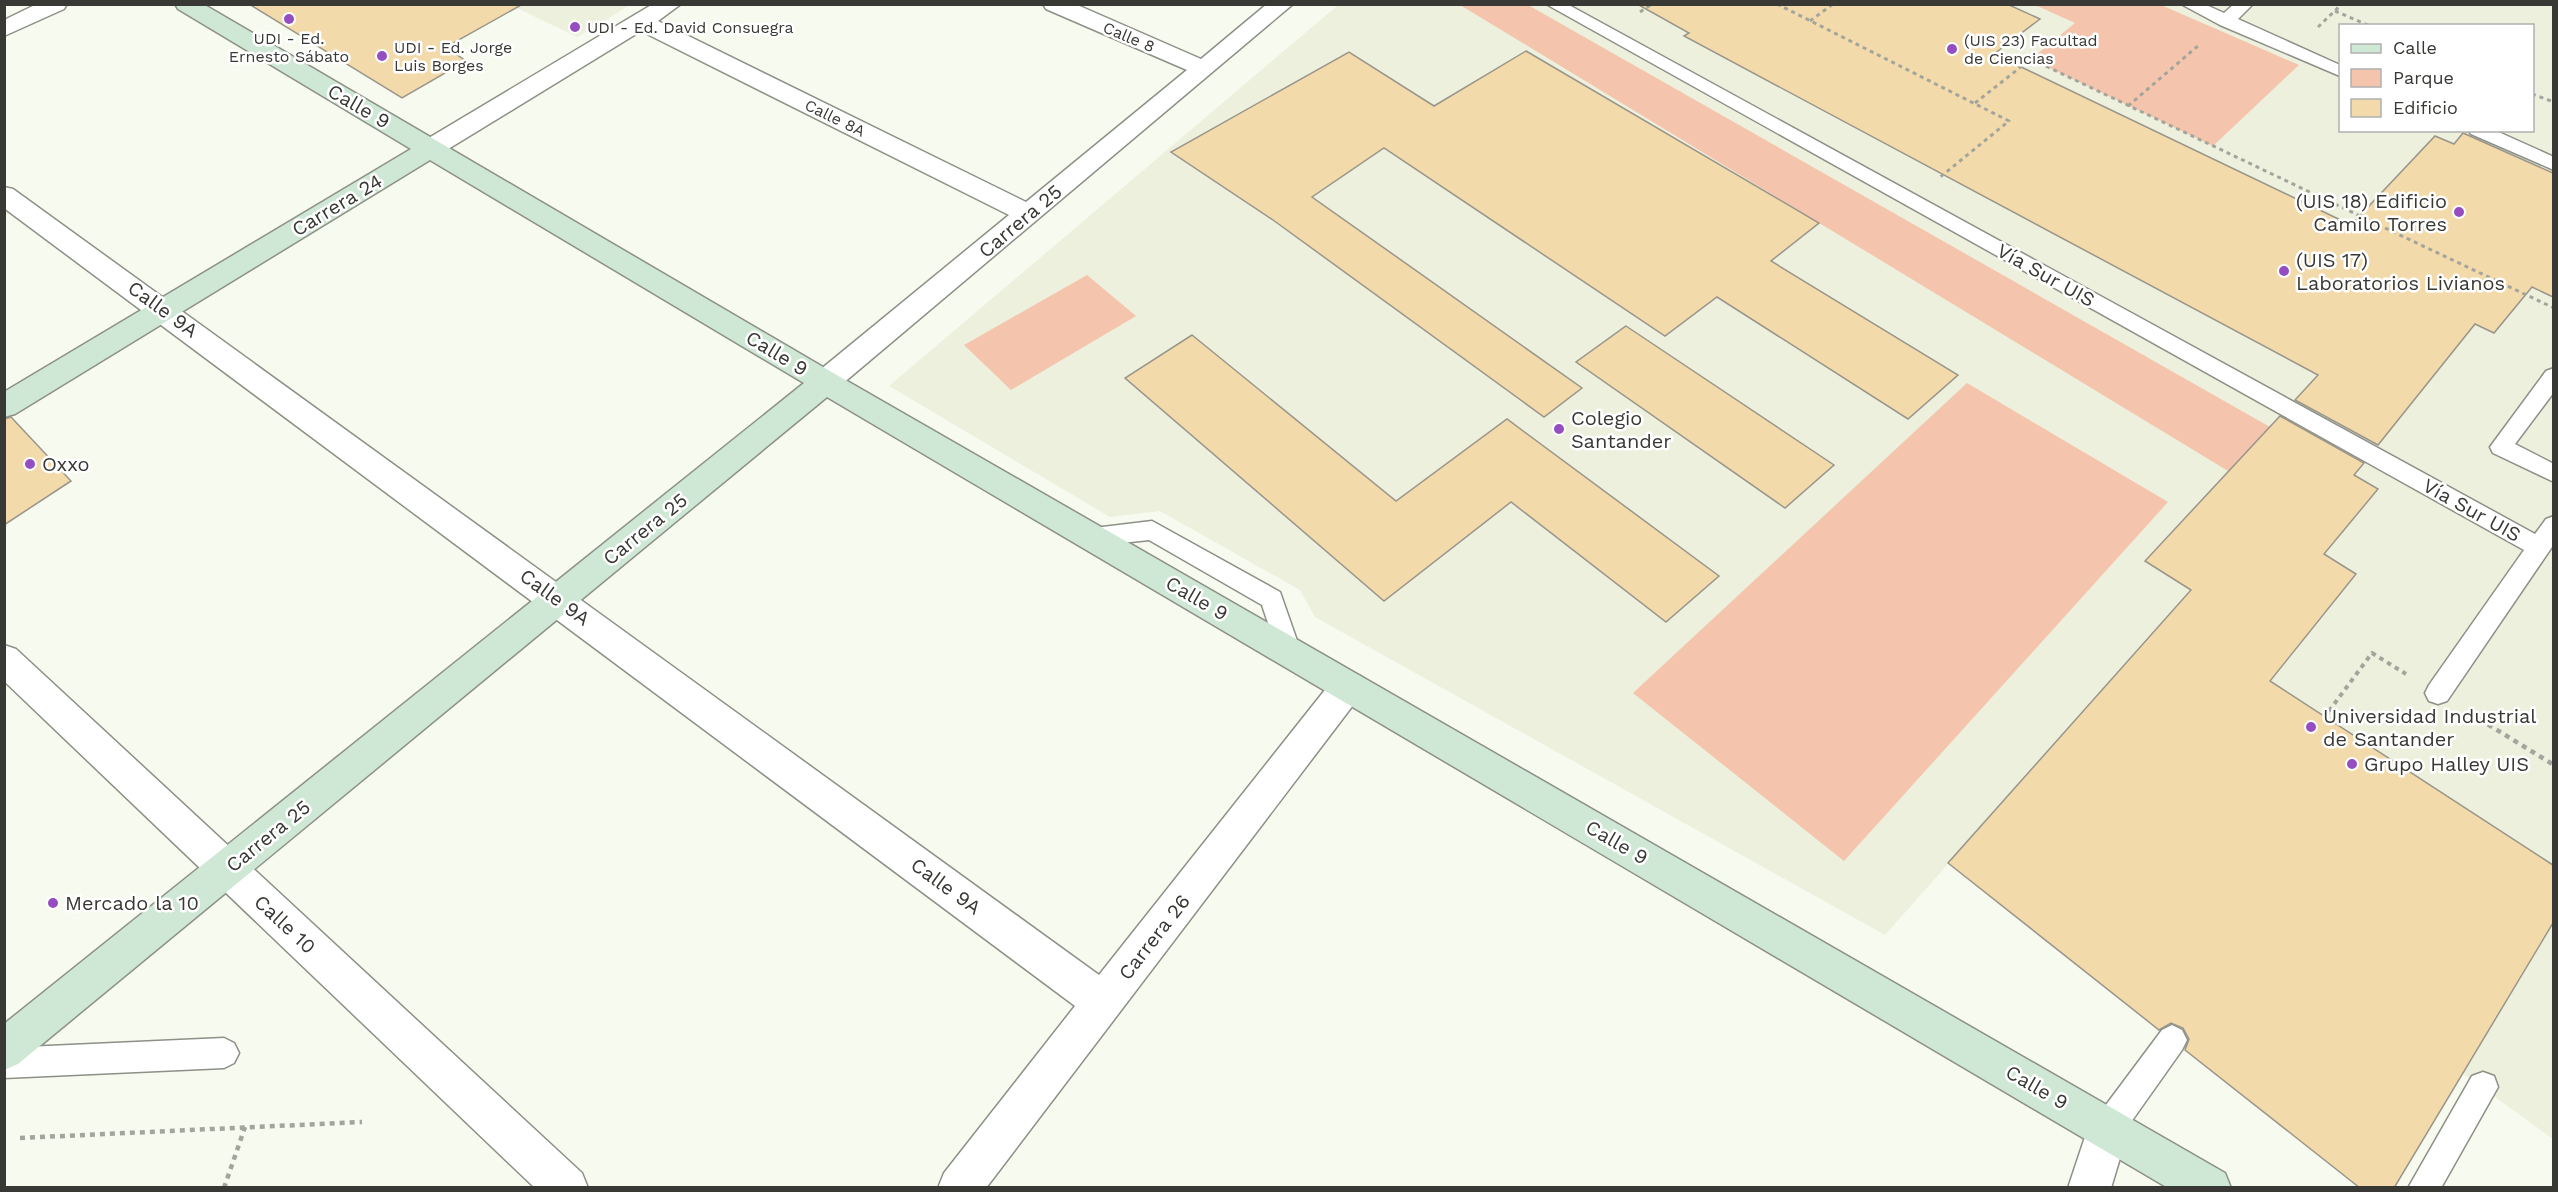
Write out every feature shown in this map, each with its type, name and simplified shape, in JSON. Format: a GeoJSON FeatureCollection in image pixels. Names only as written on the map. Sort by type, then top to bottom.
{"type":"FeatureCollection","features":[{"type":"Feature","properties":{"kind":"street"},"geometry":{"type":"LineString","coordinates":[[4,29],[56,4]]}},
{"type":"Feature","properties":{"kind":"street","name":"Calle 9"},"geometry":{"type":"LineString","coordinates":[[186,4],[825,382],[2210,1188]]}},
{"type":"Feature","properties":{"kind":"street","name":"Carrera 24"},"geometry":{"type":"LineString","coordinates":[[4,406],[670,4]]}},
{"type":"Feature","properties":{"kind":"street","name":"Calle 8"},"geometry":{"type":"LineString","coordinates":[[1054,4],[1204,69]]}},
{"type":"Feature","properties":{"kind":"street","name":"Carrera 25"},"geometry":{"type":"LineString","coordinates":[[4,1050],[825,382],[1282,4]]}},
{"type":"Feature","properties":{"kind":"street","name":"Calle 8A"},"geometry":{"type":"LineString","coordinates":[[641,22],[1029,214]]}},
{"type":"Feature","properties":{"kind":"street","name":"Calle 9A"},"geometry":{"type":"LineString","coordinates":[[4,195],[164,309],[1103,1002]]}},
{"type":"Feature","properties":{"kind":"street","name":"Calle 10"},"geometry":{"type":"LineString","coordinates":[[4,659],[567,1188]]}},
{"type":"Feature","properties":{"kind":"street","name":"Carrera 26"},"geometry":{"type":"LineString","coordinates":[[959,1188],[1348,686]]}},
{"type":"Feature","properties":{"kind":"street"},"geometry":{"type":"LineString","coordinates":[[2089,1188],[2108,1128]]}},
{"type":"Feature","properties":{"kind":"lane","name":"Vía Sur UIS"},"geometry":{"type":"LineString","coordinates":[[1554,4],[2538,547]]}},
{"type":"Feature","properties":{"kind":"lane"},"geometry":{"type":"LineString","coordinates":[[2189,4],[2339,71]]}},
{"type":"Feature","properties":{"kind":"lane"},"geometry":{"type":"LineString","coordinates":[[2226,21],[2245,4]]}},
{"type":"Feature","properties":{"kind":"lane"},"geometry":{"type":"LineString","coordinates":[[2481,132],[2553,164]]}},
{"type":"Feature","properties":{"kind":"lane"},"geometry":{"type":"LineString","coordinates":[[2553,376],[2501,447],[2553,474]]}},
{"type":"Feature","properties":{"kind":"lane","name":"Vía Sur UIS"},"geometry":{"type":"LineString","coordinates":[[2438,693],[2553,525]]}},
{"type":"Feature","properties":{"kind":"lane"},"geometry":{"type":"LineString","coordinates":[[2108,1128],[2172,1040]]}},
{"type":"Feature","properties":{"kind":"lane"},"geometry":{"type":"LineString","coordinates":[[4,1063],[224,1053]]}},
{"type":"Feature","properties":{"kind":"lane"},"geometry":{"type":"LineString","coordinates":[[2423,1188],[2483,1087]]}},
{"type":"Feature","properties":{"kind":"path"},"geometry":{"type":"LineString","coordinates":[[1777,4],[2009,121],[1911,201]]}},
{"type":"Feature","properties":{"kind":"path"},"geometry":{"type":"LineString","coordinates":[[1810,21],[1833,4]]}},
{"type":"Feature","properties":{"kind":"path"},"geometry":{"type":"LineString","coordinates":[[2335,11],[2365,24]]}},
{"type":"Feature","properties":{"kind":"path"},"geometry":{"type":"LineString","coordinates":[[2128,105],[2226,21]]}},
{"type":"Feature","properties":{"kind":"path"},"geometry":{"type":"LineString","coordinates":[[1975,103],[2031,59],[2360,216]]}},
{"type":"Feature","properties":{"kind":"path"},"geometry":{"type":"LineString","coordinates":[[2534,94],[2553,102]]}},
{"type":"Feature","properties":{"kind":"path"},"geometry":{"type":"LineString","coordinates":[[2385,228],[2553,308]]}},
{"type":"Feature","properties":{"kind":"path"},"geometry":{"type":"LineString","coordinates":[[20,1138],[362,1122]]}},
{"type":"Feature","properties":{"kind":"path"},"geometry":{"type":"LineString","coordinates":[[224,1188],[245,1127]]}},
{"type":"Feature","properties":{"kind":"shaded area","name":"UDI - Ed. Jorge Luis Borges"},"geometry":{"type":"Polygon","coordinates":[[[269,4],[630,5],[577,37],[517,8],[380,83],[257,10],[269,4]]]}},
{"type":"Feature","properties":{"kind":"shaded area"},"geometry":{"type":"Polygon","coordinates":[[[1338,5],[2553,5],[2553,1139],[2462,1073],[2360,1187],[1948,864],[1885,935],[1315,617],[1300,590],[1160,511],[1110,517],[889,386],[1338,5]]]}},
{"type":"Feature","properties":{"kind":"green space"},"geometry":{"type":"Polygon","coordinates":[[[2161,4],[2299,65],[2213,146],[2031,59],[2075,23],[2035,5],[2161,4]]]}},
{"type":"Feature","properties":{"kind":"green space"},"geometry":{"type":"Polygon","coordinates":[[[1460,5],[1528,5],[2270,427],[2228,471],[1460,5]]]}},
{"type":"Feature","properties":{"kind":"green space"},"geometry":{"type":"Polygon","coordinates":[[[1087,275],[1136,316],[1011,390],[964,345],[1087,275]]]}},
{"type":"Feature","properties":{"kind":"green space"},"geometry":{"type":"Polygon","coordinates":[[[1967,383],[2168,502],[1844,861],[1633,693],[1967,383]]]}},
{"type":"Feature","properties":{"kind":"building","name":"UDI - Ed. Jorge Luis Borges"},"geometry":{"type":"Polygon","coordinates":[[[249,4],[523,4],[446,47],[466,61],[402,98],[249,4]]]}},
{"type":"Feature","properties":{"kind":"building"},"geometry":{"type":"Polygon","coordinates":[[[1637,4],[2007,4],[2040,19],[1994,54],[2351,225],[2435,136],[2454,144],[2463,133],[2553,173],[2553,297],[2532,287],[2494,333],[2475,324],[2378,445],[2295,400],[2318,375],[1684,36],[1689,33],[1637,4]]]}},
{"type":"Feature","properties":{"kind":"building"},"geometry":{"type":"Polygon","coordinates":[[[1526,51],[1819,223],[1771,261],[1958,375],[1908,419],[1717,297],[1665,336],[1384,148],[1312,197],[1582,388],[1544,417],[1273,220],[1171,152],[1349,52],[1434,106],[1526,51]]]}},
{"type":"Feature","properties":{"kind":"building"},"geometry":{"type":"Polygon","coordinates":[[[1626,326],[1834,465],[1785,508],[1576,362],[1626,326]]]}},
{"type":"Feature","properties":{"kind":"building"},"geometry":{"type":"Polygon","coordinates":[[[1192,335],[1396,501],[1507,419],[1719,576],[1666,622],[1511,502],[1384,601],[1125,378],[1192,335]]]}},
{"type":"Feature","properties":{"kind":"building"},"geometry":{"type":"Polygon","coordinates":[[[2280,416],[2364,463],[2354,475],[2378,489],[2324,554],[2356,574],[2270,681],[2553,865],[2553,923],[2394,1188],[2360,1188],[2185,1050],[2189,1039],[2183,1028],[2171,1023],[2159,1030],[1948,863],[2191,590],[2145,561],[2280,416]]]}},
{"type":"Feature","properties":{"kind":"building","name":"Oxxo"},"geometry":{"type":"Polygon","coordinates":[[[11,417],[71,481],[4,525],[4,419],[11,417]]]}},
{"type":"Feature","properties":{"kind":"place","name":"UDI - Ed. Ernesto Sábato"},"geometry":{"type":"Point","coordinates":[289,19]}},
{"type":"Feature","properties":{"kind":"place","name":"UDI - Ed. David Consuegra"},"geometry":{"type":"Point","coordinates":[575,27]}},
{"type":"Feature","properties":{"kind":"place","name":"(UIS 23) Facultad de Ciencias"},"geometry":{"type":"Point","coordinates":[1952,49]}},
{"type":"Feature","properties":{"kind":"place","name":"UDI - Ed. Jorge Luis Borges"},"geometry":{"type":"Point","coordinates":[382,56]}},
{"type":"Feature","properties":{"kind":"place","name":"(UIS 18) Edificio Camilo Torres"},"geometry":{"type":"Point","coordinates":[2459,212]}},
{"type":"Feature","properties":{"kind":"place","name":"(UIS 17) Laboratorios Livianos"},"geometry":{"type":"Point","coordinates":[2284,271]}},
{"type":"Feature","properties":{"kind":"place","name":"Colegio Santander"},"geometry":{"type":"Point","coordinates":[1559,429]}},
{"type":"Feature","properties":{"kind":"place","name":"Oxxo"},"geometry":{"type":"Point","coordinates":[30,464]}},
{"type":"Feature","properties":{"kind":"place","name":"Universidad Industrial de Santander"},"geometry":{"type":"Point","coordinates":[2311,727]}},
{"type":"Feature","properties":{"kind":"place","name":"Grupo Halley UIS"},"geometry":{"type":"Point","coordinates":[2352,764]}},
{"type":"Feature","properties":{"kind":"place","name":"Mercado la 10"},"geometry":{"type":"Point","coordinates":[53,903]}}]}
